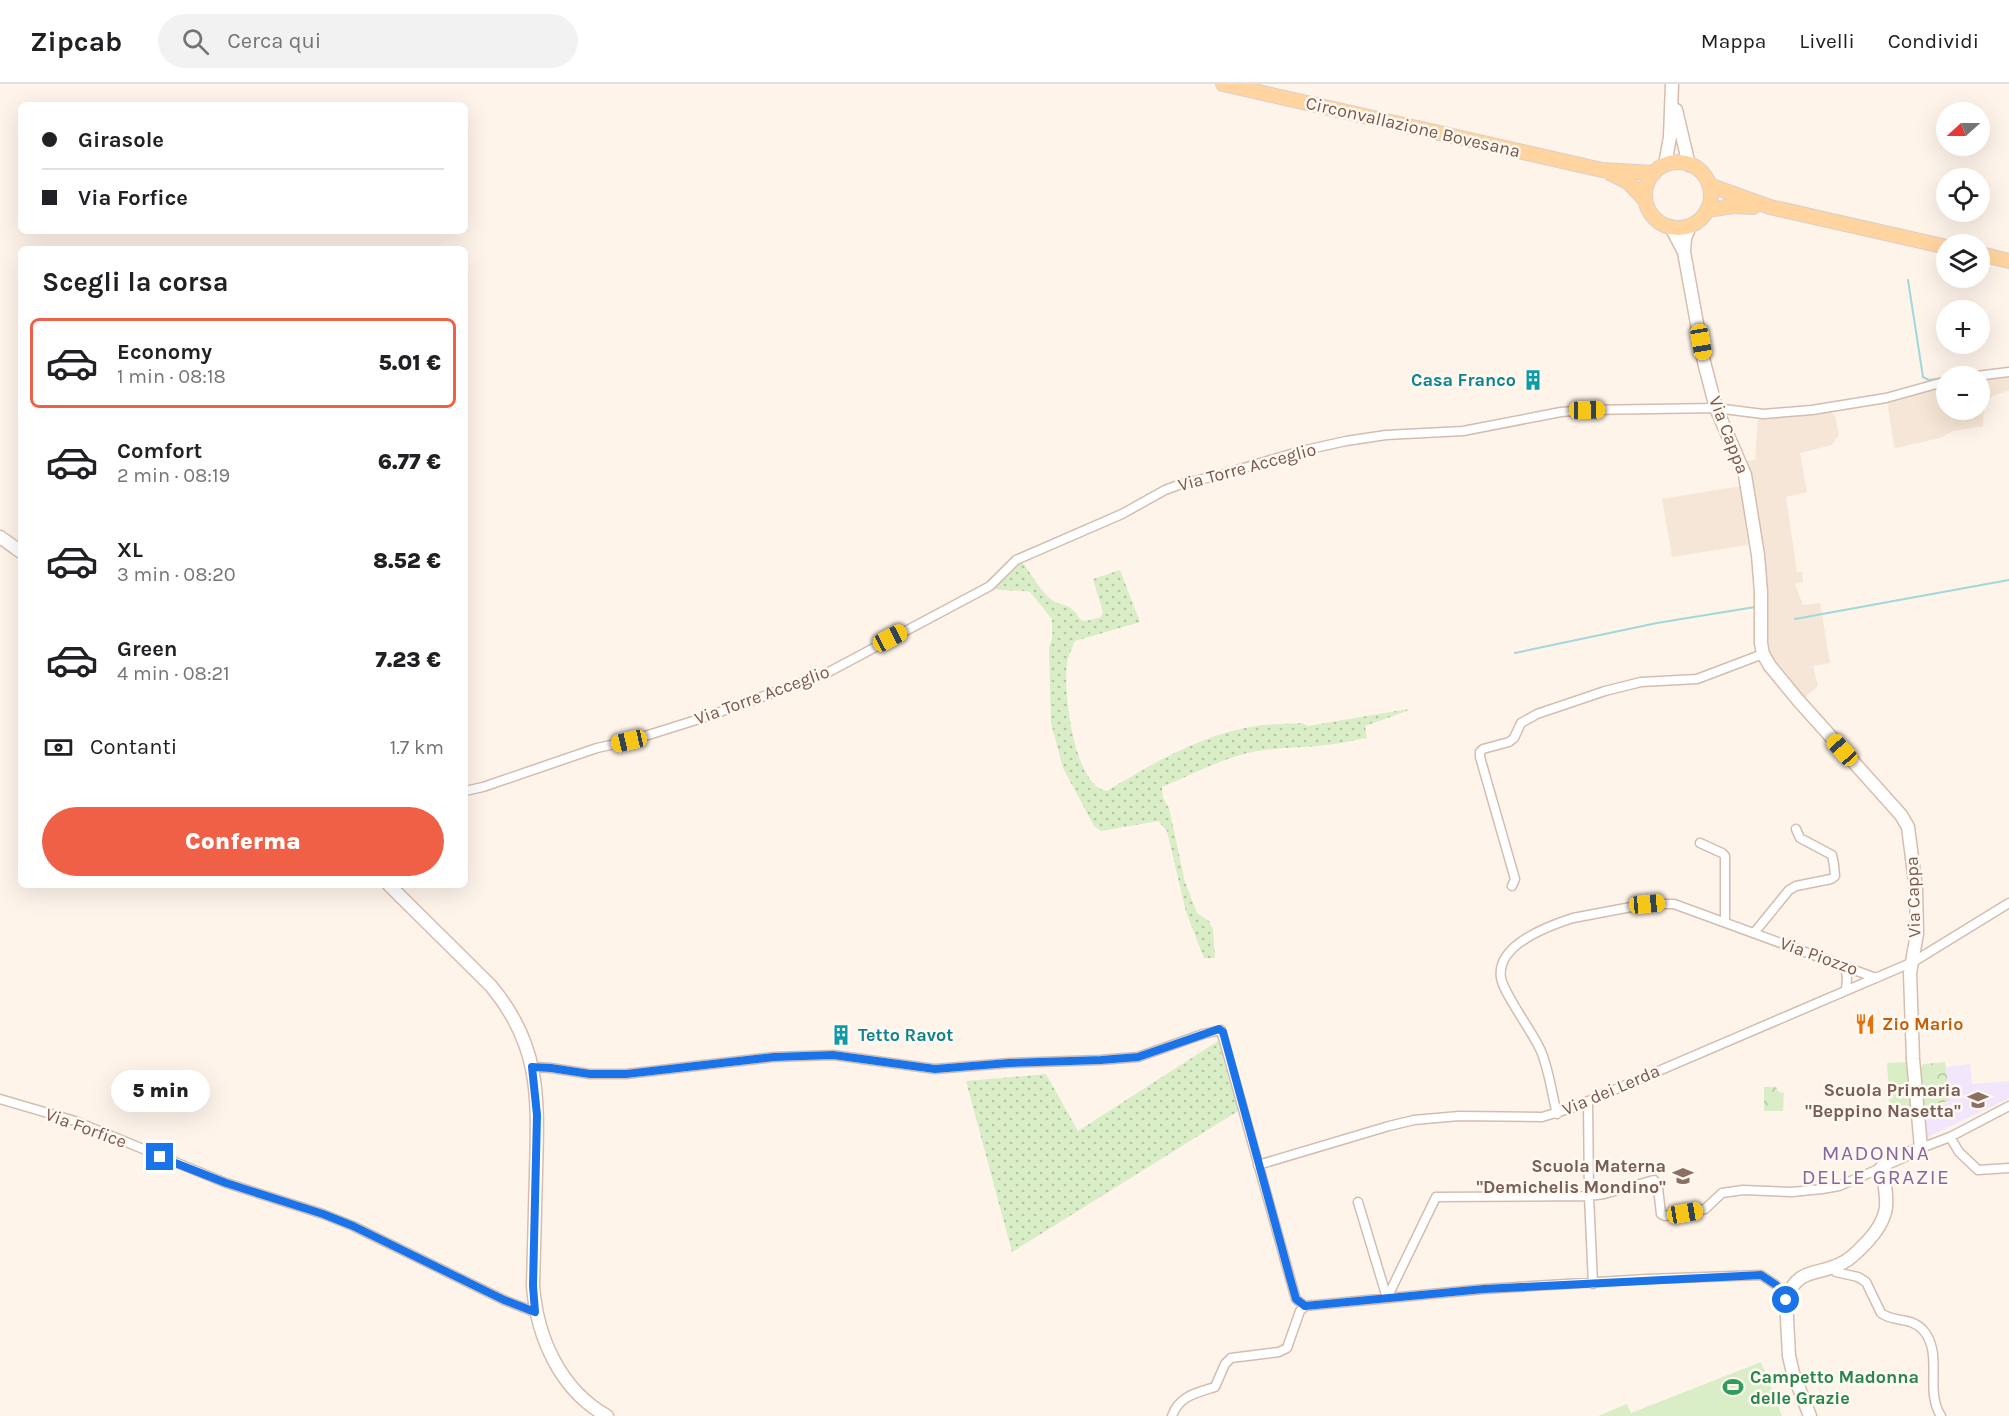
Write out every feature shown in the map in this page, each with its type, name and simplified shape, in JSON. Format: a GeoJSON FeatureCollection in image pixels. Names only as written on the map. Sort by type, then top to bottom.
{"type":"FeatureCollection","features":[{"type":"Feature","properties":{"kind":"main road","name":"Circonvallazione Bovesana"},"geometry":{"type":"LineString","coordinates":[[1223,84],[1602,170],[1628,182],[1646,200]]}},
{"type":"Feature","properties":{"kind":"main road"},"geometry":{"type":"LineString","coordinates":[[1673,163],[1689,165],[1704,176],[1709,185],[1711,193],[1707,210],[1697,222],[1690,226],[1681,228],[1662,224],[1648,209],[1646,200],[1649,181],[1660,169],[1673,163]]}},
{"type":"Feature","properties":{"kind":"main road","name":"Circonvallazione Bovesana"},"geometry":{"type":"LineString","coordinates":[[1602,170],[1660,169]]}},
{"type":"Feature","properties":{"kind":"main road"},"geometry":{"type":"LineString","coordinates":[[1709,185],[1770,207],[1936,245]]}},
{"type":"Feature","properties":{"kind":"main road"},"geometry":{"type":"LineString","coordinates":[[1707,210],[1733,206],[1770,207]]}},
{"type":"Feature","properties":{"kind":"main road"},"geometry":{"type":"LineString","coordinates":[[1990,256],[2009,261]]}},
{"type":"Feature","properties":{"kind":"street"},"geometry":{"type":"LineString","coordinates":[[1672,89],[1689,165]]}},
{"type":"Feature","properties":{"kind":"street"},"geometry":{"type":"LineString","coordinates":[[1660,169],[1670,137],[1672,89]]}},
{"type":"Feature","properties":{"kind":"street"},"geometry":{"type":"LineString","coordinates":[[1684,252],[1685,238],[1690,226]]}},
{"type":"Feature","properties":{"kind":"street"},"geometry":{"type":"LineString","coordinates":[[1671,227],[1684,252]]}},
{"type":"Feature","properties":{"kind":"street","name":"Via Cappa"},"geometry":{"type":"LineString","coordinates":[[1684,252],[1704,362],[1716,408],[1745,475],[1747,485],[1761,592],[1763,654],[1798,700],[1901,815],[1908,827],[1916,889],[1917,934],[1910,973],[1913,1059],[1921,1148]]}},
{"type":"Feature","properties":{"kind":"street"},"geometry":{"type":"LineString","coordinates":[[1990,374],[2009,372]]}},
{"type":"Feature","properties":{"kind":"street","name":"Via Torre Acceglio"},"geometry":{"type":"LineString","coordinates":[[468,790],[597,748],[629,741],[709,716],[825,674],[990,586],[1016,560],[1122,514],[1165,490],[1181,484],[1301,451],[1386,435],[1463,431],[1561,412],[1587,410],[1716,408],[1763,414],[1812,410],[1886,398],[1936,384]]}},
{"type":"Feature","properties":{"kind":"street"},"geometry":{"type":"LineString","coordinates":[[0,537],[18,550]]}},
{"type":"Feature","properties":{"kind":"street"},"geometry":{"type":"LineString","coordinates":[[1512,886],[1515,879],[1480,757],[1483,749],[1509,742],[1514,738],[1521,723],[1537,714],[1605,691],[1641,682],[1697,679],[1763,654]]}},
{"type":"Feature","properties":{"kind":"street","name":"Via Piozzo"},"geometry":{"type":"LineString","coordinates":[[1754,933],[1789,890],[1796,886],[1831,879],[1834,876],[1832,855],[1800,838],[1796,829]]}},
{"type":"Feature","properties":{"kind":"street"},"geometry":{"type":"LineString","coordinates":[[1700,843],[1725,856],[1725,922]]}},
{"type":"Feature","properties":{"kind":"street"},"geometry":{"type":"LineString","coordinates":[[392,888],[467,960],[506,1004],[520,1028],[532,1067],[537,1115],[533,1286],[535,1312],[543,1338],[558,1368],[586,1401],[607,1416]]}},
{"type":"Feature","properties":{"kind":"street","name":"Via Piozzo"},"geometry":{"type":"LineString","coordinates":[[1557,1114],[1541,1049],[1501,978],[1503,962],[1510,949],[1552,926],[1573,918],[1647,904],[1674,904],[1876,978],[1913,962],[2009,903]]}},
{"type":"Feature","properties":{"kind":"street"},"geometry":{"type":"LineString","coordinates":[[1845,966],[1846,990]]}},
{"type":"Feature","properties":{"kind":"street","name":"Via dei Lerda"},"geometry":{"type":"LineString","coordinates":[[1258,1165],[1414,1120],[1460,1116],[1533,1118],[1557,1114],[1876,978]]}},
{"type":"Feature","properties":{"kind":"street"},"geometry":{"type":"LineString","coordinates":[[532,1067],[590,1074],[626,1074],[774,1057],[833,1055],[935,1069],[1009,1063],[1101,1060],[1138,1057],[1219,1029],[1223,1032],[1296,1299],[1305,1306]]}},
{"type":"Feature","properties":{"kind":"street","name":"Via Forfice"},"geometry":{"type":"LineString","coordinates":[[0,1099],[75,1121],[226,1183],[333,1218],[504,1300],[535,1312]]}},
{"type":"Feature","properties":{"kind":"street"},"geometry":{"type":"LineString","coordinates":[[1588,1101],[1593,1284]]}},
{"type":"Feature","properties":{"kind":"street"},"geometry":{"type":"LineString","coordinates":[[1388,1298],[1436,1197],[1589,1196],[1654,1180],[1658,1188],[1661,1214],[1665,1216],[1705,1209],[1722,1193],[1792,1192],[1839,1186],[1950,1137],[2009,1106]]}},
{"type":"Feature","properties":{"kind":"street"},"geometry":{"type":"LineString","coordinates":[[1950,1137],[1959,1152],[1978,1170],[2009,1168]]}},
{"type":"Feature","properties":{"kind":"street"},"geometry":{"type":"LineString","coordinates":[[1810,1416],[1793,1373],[1789,1356],[1786,1300],[1793,1284],[1800,1277],[1844,1262],[1860,1250],[1882,1224],[1887,1203],[1881,1168]]}},
{"type":"Feature","properties":{"kind":"street"},"geometry":{"type":"LineString","coordinates":[[1358,1202],[1388,1298]]}},
{"type":"Feature","properties":{"kind":"street"},"geometry":{"type":"LineString","coordinates":[[1832,1267],[1836,1272],[1858,1276],[1866,1282],[1881,1313],[1886,1317],[1908,1320],[1917,1324],[1924,1331],[1932,1347],[1933,1401],[1941,1416]]}},
{"type":"Feature","properties":{"kind":"street"},"geometry":{"type":"LineString","coordinates":[[1172,1416],[1176,1407],[1188,1396],[1215,1387],[1225,1364],[1231,1358],[1279,1352],[1287,1348],[1300,1311],[1305,1306],[1484,1289],[1761,1275],[1776,1285],[1786,1300]]}},
{"type":"Feature","properties":{"kind":"shaded area"},"geometry":{"type":"Polygon","coordinates":[[[2009,375],[2009,390],[1990,399],[1990,378],[2009,375]]]}},
{"type":"Feature","properties":{"kind":"shaded area"},"geometry":{"type":"Polygon","coordinates":[[[1936,387],[1936,420],[1983,420],[1983,426],[1953,431],[1940,438],[1897,448],[1894,447],[1887,400],[1936,387]]]}},
{"type":"Feature","properties":{"kind":"shaded area"},"geometry":{"type":"Polygon","coordinates":[[[1829,409],[1835,416],[1839,435],[1832,445],[1800,453],[1807,492],[1786,497],[1797,572],[1802,572],[1803,582],[1795,584],[1803,605],[1820,603],[1830,663],[1813,666],[1818,686],[1804,698],[1771,660],[1744,461],[1755,460],[1758,418],[1829,409]]]}},
{"type":"Feature","properties":{"kind":"shaded area"},"geometry":{"type":"Polygon","coordinates":[[[1741,486],[1748,545],[1672,557],[1662,499],[1741,486]]]}},
{"type":"Feature","properties":{"kind":"shaded area","name":"Scuola Primaria \"Beppino Nasetta\""},"geometry":{"type":"Polygon","coordinates":[[[1970,1064],[1972,1084],[2009,1081],[2009,1098],[1926,1138],[1922,1106],[1950,1102],[1946,1067],[1970,1064]]]}},
{"type":"Feature","properties":{"kind":"green space"},"geometry":{"type":"Polygon","coordinates":[[[1022,562],[1047,596],[1069,607],[1080,619],[1086,621],[1101,617],[1103,612],[1093,579],[1120,570],[1140,622],[1075,641],[1068,661],[1066,677],[1069,715],[1079,756],[1086,773],[1096,786],[1107,791],[1178,751],[1235,730],[1273,724],[1302,723],[1308,726],[1408,709],[1365,726],[1367,738],[1244,754],[1162,787],[1163,798],[1169,808],[1185,882],[1197,913],[1209,921],[1213,929],[1215,958],[1204,958],[1186,912],[1167,831],[1158,821],[1101,831],[1094,826],[1063,768],[1051,723],[1049,648],[1052,619],[1030,592],[991,588],[1022,562]]]}},
{"type":"Feature","properties":{"kind":"green space"},"geometry":{"type":"Polygon","coordinates":[[[1218,1041],[1238,1111],[1012,1252],[966,1081],[1046,1074],[1078,1131],[1218,1041]]]}},
{"type":"Feature","properties":{"kind":"green space"},"geometry":{"type":"Polygon","coordinates":[[[1909,1062],[1912,1109],[1890,1110],[1887,1063],[1909,1062]]]}},
{"type":"Feature","properties":{"kind":"green space"},"geometry":{"type":"Polygon","coordinates":[[[1945,1062],[1950,1101],[1922,1106],[1917,1072],[1924,1064],[1945,1062]]]}},
{"type":"Feature","properties":{"kind":"green space"},"geometry":{"type":"Polygon","coordinates":[[[1764,1087],[1776,1087],[1779,1092],[1784,1093],[1783,1111],[1764,1111],[1764,1087]]]}},
{"type":"Feature","properties":{"kind":"green space","name":"Campetto Madonna delle Grazie"},"geometry":{"type":"Polygon","coordinates":[[[1761,1362],[1782,1416],[1598,1416],[1627,1404],[1631,1413],[1761,1362]]]}},
{"type":"Feature","properties":{"kind":"waterway"},"geometry":{"type":"LineString","coordinates":[[1908,280],[1923,377],[1929,380],[1936,379]]}},
{"type":"Feature","properties":{"kind":"waterway"},"geometry":{"type":"LineString","coordinates":[[1795,619],[2009,580]]}},
{"type":"Feature","properties":{"kind":"waterway"},"geometry":{"type":"LineString","coordinates":[[1515,653],[1657,623],[1755,607]]}},
{"type":"Feature","properties":{"kind":"place","name":"Casa Franco"},"geometry":{"type":"Point","coordinates":[1533,380]}},
{"type":"Feature","properties":{"kind":"place","name":"Zio Mario"},"geometry":{"type":"Point","coordinates":[1865,1024]}},
{"type":"Feature","properties":{"kind":"place","name":"Tetto Ravot"},"geometry":{"type":"Point","coordinates":[841,1035]}},
{"type":"Feature","properties":{"kind":"place","name":"Scuola Primaria \"Beppino Nasetta\""},"geometry":{"type":"Point","coordinates":[1978,1100]}},
{"type":"Feature","properties":{"kind":"place","name":"Scuola Materna \"Demichelis Mondino\""},"geometry":{"type":"Point","coordinates":[1683,1176]}},
{"type":"Feature","properties":{"kind":"place","name":"Campetto Madonna delle Grazie"},"geometry":{"type":"Point","coordinates":[1733,1387]}},
{"type":"Feature","properties":{"kind":"district","name":"MADONNA DELLE GRAZIE"},"geometry":{"type":"Point","coordinates":[1876,1165]}},
{"type":"Feature","properties":{"kind":"route"},"geometry":{"type":"LineString","coordinates":[[160,1157],[226,1183],[353,1226],[504,1300],[535,1312],[533,1286],[537,1115],[532,1067],[590,1074],[626,1074],[774,1057],[833,1055],[935,1069],[968,1065],[1101,1060],[1138,1057],[1219,1029],[1223,1032],[1290,1278],[1296,1299],[1300,1304],[1305,1306],[1484,1289],[1761,1275],[1776,1285],[1786,1300]]}}]}
